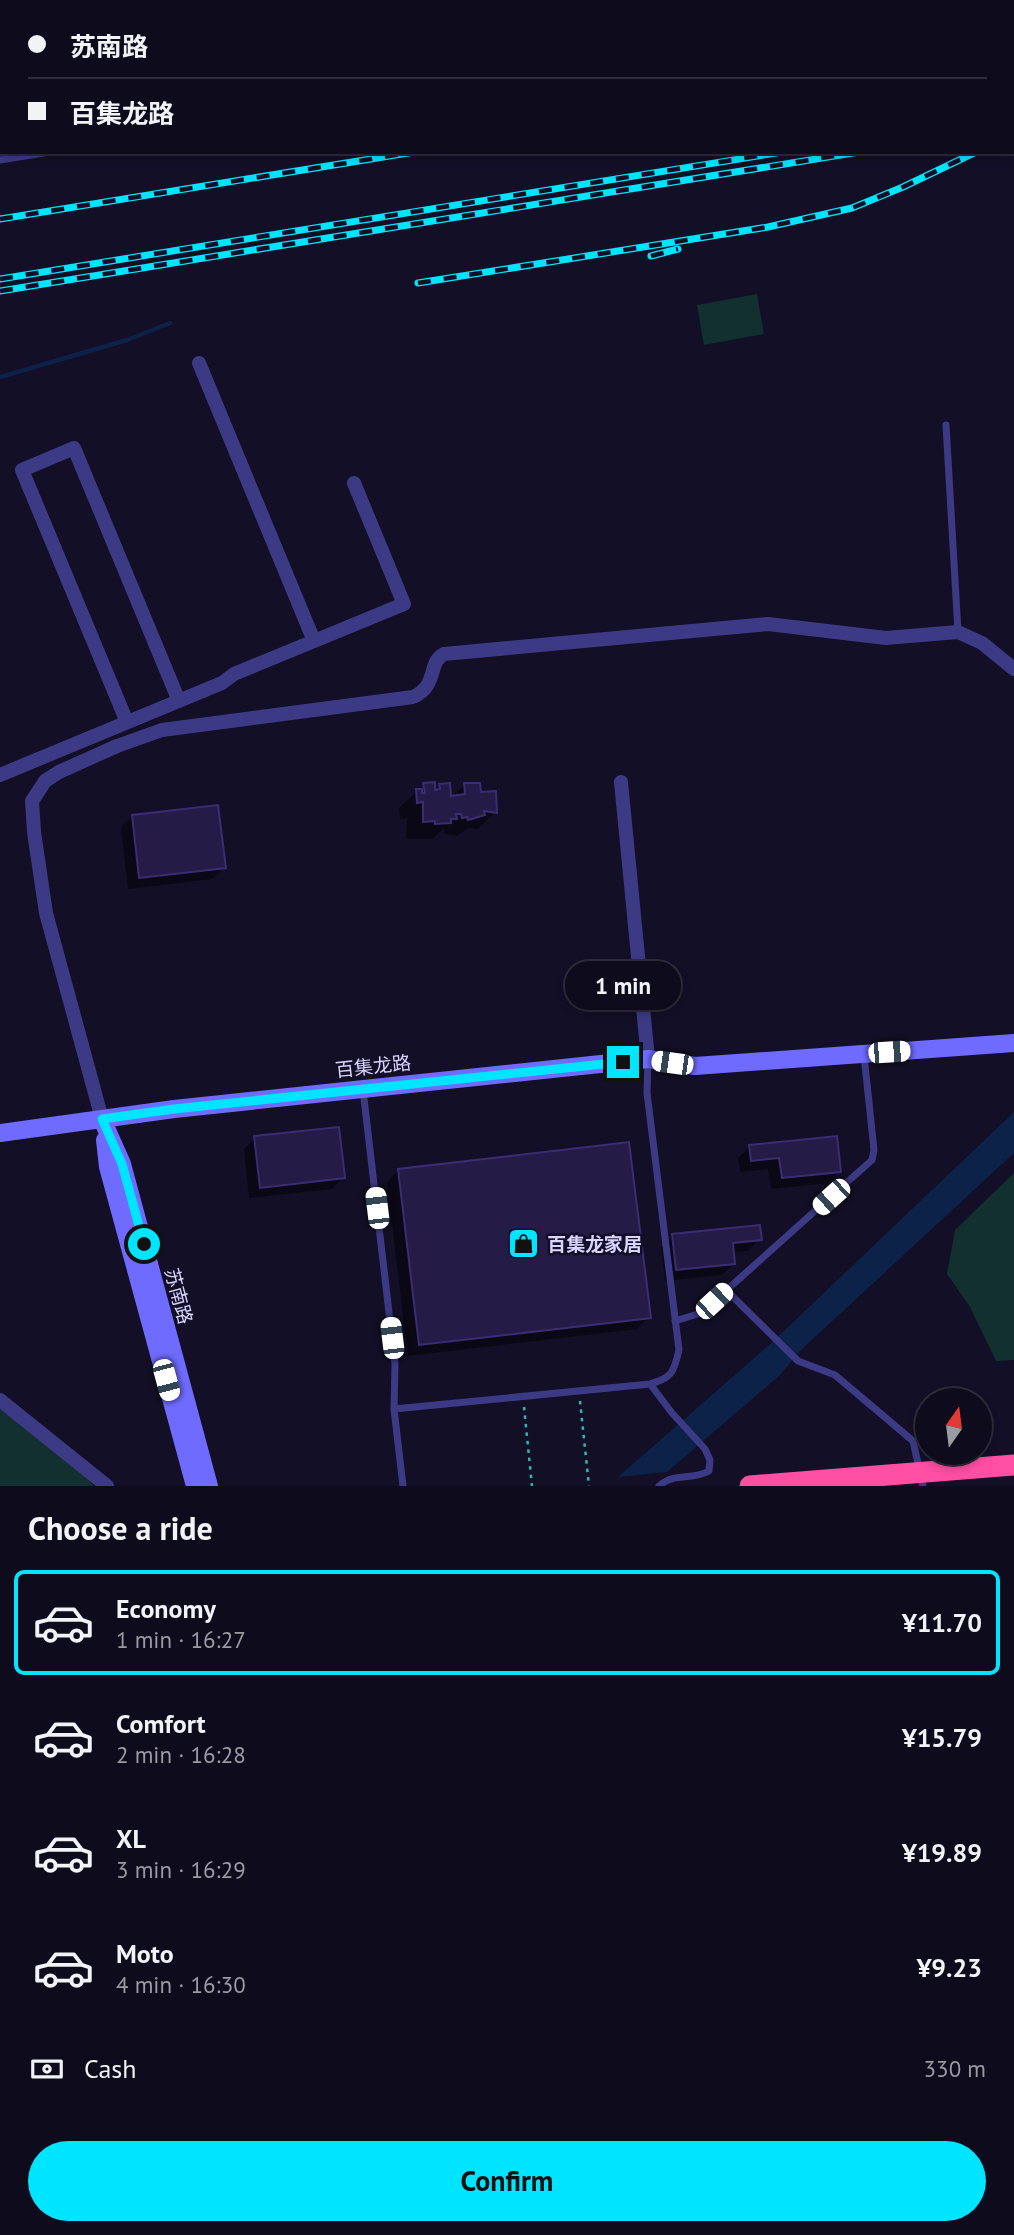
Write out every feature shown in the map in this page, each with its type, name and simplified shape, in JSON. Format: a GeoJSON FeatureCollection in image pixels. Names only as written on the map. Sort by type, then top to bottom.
{"type":"FeatureCollection","features":[{"type":"Feature","properties":{"kind":"highway"},"geometry":{"type":"LineString","coordinates":[[750,1486],[1014,1465]]}},
{"type":"Feature","properties":{"kind":"street"},"geometry":{"type":"LineString","coordinates":[[199,363],[314,641]]}},
{"type":"Feature","properties":{"kind":"street"},"geometry":{"type":"LineString","coordinates":[[127,722],[22,470],[75,448],[179,701]]}},
{"type":"Feature","properties":{"kind":"street"},"geometry":{"type":"LineString","coordinates":[[0,775],[404,604],[355,484]]}},
{"type":"Feature","properties":{"kind":"street"},"geometry":{"type":"LineString","coordinates":[[0,1133],[102,1119],[46,913],[33,832],[32,802],[45,782],[54,774],[117,746],[162,730],[413,697],[427,688],[436,662],[444,654],[768,624],[886,638],[958,632],[982,643],[1014,669]]}},
{"type":"Feature","properties":{"kind":"street"},"geometry":{"type":"LineString","coordinates":[[621,782],[648,1059]]}},
{"type":"Feature","properties":{"kind":"street","name":"百集龙路"},"geometry":{"type":"LineString","coordinates":[[102,1119],[363,1088],[648,1059],[695,1066],[1014,1043]]}},
{"type":"Feature","properties":{"kind":"street","name":"苏南路"},"geometry":{"type":"LineString","coordinates":[[102,1119],[108,1167],[195,1486]]}},
{"type":"Feature","properties":{"kind":"street","name":"苏南路"},"geometry":{"type":"LineString","coordinates":[[102,1119],[122,1164],[209,1486]]}},
{"type":"Feature","properties":{"kind":"street"},"geometry":{"type":"LineString","coordinates":[[0,1400],[107,1486]]}},
{"type":"Feature","properties":{"kind":"lane"},"geometry":{"type":"LineString","coordinates":[[0,160],[38,154]]}},
{"type":"Feature","properties":{"kind":"lane"},"geometry":{"type":"LineString","coordinates":[[946,425],[958,632]]}},
{"type":"Feature","properties":{"kind":"lane"},"geometry":{"type":"LineString","coordinates":[[675,1321],[701,1313],[872,1160],[874,1150],[864,1054]]}},
{"type":"Feature","properties":{"kind":"lane"},"geometry":{"type":"LineString","coordinates":[[394,1409],[650,1384],[666,1379],[675,1368],[679,1350],[647,1093],[648,1059]]}},
{"type":"Feature","properties":{"kind":"lane"},"geometry":{"type":"LineString","coordinates":[[363,1088],[395,1364],[394,1409],[403,1486]]}},
{"type":"Feature","properties":{"kind":"lane"},"geometry":{"type":"LineString","coordinates":[[726,1290],[798,1361],[835,1374],[913,1441],[923,1486]]}},
{"type":"Feature","properties":{"kind":"lane"},"geometry":{"type":"LineString","coordinates":[[650,1384],[705,1449],[710,1461],[709,1471],[700,1476],[667,1478],[659,1486]]}},
{"type":"Feature","properties":{"kind":"path"},"geometry":{"type":"LineString","coordinates":[[579,1391],[589,1486]]}},
{"type":"Feature","properties":{"kind":"path"},"geometry":{"type":"LineString","coordinates":[[523,1396],[532,1486]]}},
{"type":"Feature","properties":{"kind":"green space"},"geometry":{"type":"Polygon","coordinates":[[[757,294],[764,334],[704,345],[697,305],[757,294]]]}},
{"type":"Feature","properties":{"kind":"green space"},"geometry":{"type":"Polygon","coordinates":[[[1014,1173],[1014,1360],[996,1361],[970,1307],[947,1274],[955,1230],[1014,1173]]]}},
{"type":"Feature","properties":{"kind":"green space"},"geometry":{"type":"Polygon","coordinates":[[[0,1409],[73,1464],[94,1486],[0,1486],[0,1409]]]}},
{"type":"Feature","properties":{"kind":"water"},"geometry":{"type":"Polygon","coordinates":[[[1014,1112],[1014,1153],[801,1350],[779,1376],[667,1472],[618,1477],[767,1347],[1014,1112]]]}},
{"type":"Feature","properties":{"kind":"building"},"geometry":{"type":"Polygon","coordinates":[[[435,782],[435,790],[440,789],[439,784],[450,783],[451,796],[465,794],[464,783],[480,783],[481,792],[496,791],[497,813],[484,811],[485,815],[468,820],[467,817],[462,818],[461,814],[456,814],[457,819],[451,819],[451,823],[423,822],[423,802],[417,803],[416,789],[422,789],[422,793],[425,793],[423,783],[435,782]]]}},
{"type":"Feature","properties":{"kind":"building"},"geometry":{"type":"Polygon","coordinates":[[[218,805],[226,868],[139,878],[132,815],[218,805]]]}},
{"type":"Feature","properties":{"kind":"building"},"geometry":{"type":"Polygon","coordinates":[[[339,1127],[345,1178],[260,1188],[254,1136],[339,1127]]]}},
{"type":"Feature","properties":{"kind":"building"},"geometry":{"type":"Polygon","coordinates":[[[837,1136],[841,1172],[782,1178],[779,1158],[751,1161],[749,1145],[837,1136]]]}},
{"type":"Feature","properties":{"kind":"building","name":"百集龙家居"},"geometry":{"type":"Polygon","coordinates":[[[629,1142],[651,1318],[419,1345],[398,1169],[629,1142]]]}},
{"type":"Feature","properties":{"kind":"building"},"geometry":{"type":"Polygon","coordinates":[[[760,1225],[762,1240],[733,1243],[735,1264],[676,1270],[672,1234],[760,1225]]]}},
{"type":"Feature","properties":{"kind":"waterway"},"geometry":{"type":"LineString","coordinates":[[0,377],[127,340],[170,323]]}},
{"type":"Feature","properties":{"kind":"railway"},"geometry":{"type":"LineString","coordinates":[[0,219],[402,154]]}},
{"type":"Feature","properties":{"kind":"railway"},"geometry":{"type":"LineString","coordinates":[[0,279],[770,154]]}},
{"type":"Feature","properties":{"kind":"railway"},"geometry":{"type":"LineString","coordinates":[[0,291],[847,154]]}},
{"type":"Feature","properties":{"kind":"railway"},"geometry":{"type":"LineString","coordinates":[[418,283],[768,227],[852,208],[972,154]]}},
{"type":"Feature","properties":{"kind":"railway"},"geometry":{"type":"LineString","coordinates":[[651,256],[678,249]]}},
{"type":"Feature","properties":{"kind":"place","name":"百集龙家居"},"geometry":{"type":"Point","coordinates":[524,1244]}},
{"type":"Feature","properties":{"kind":"route"},"geometry":{"type":"LineString","coordinates":[[144,1244],[122,1164],[102,1119],[521,1071],[623,1062]]}}]}
